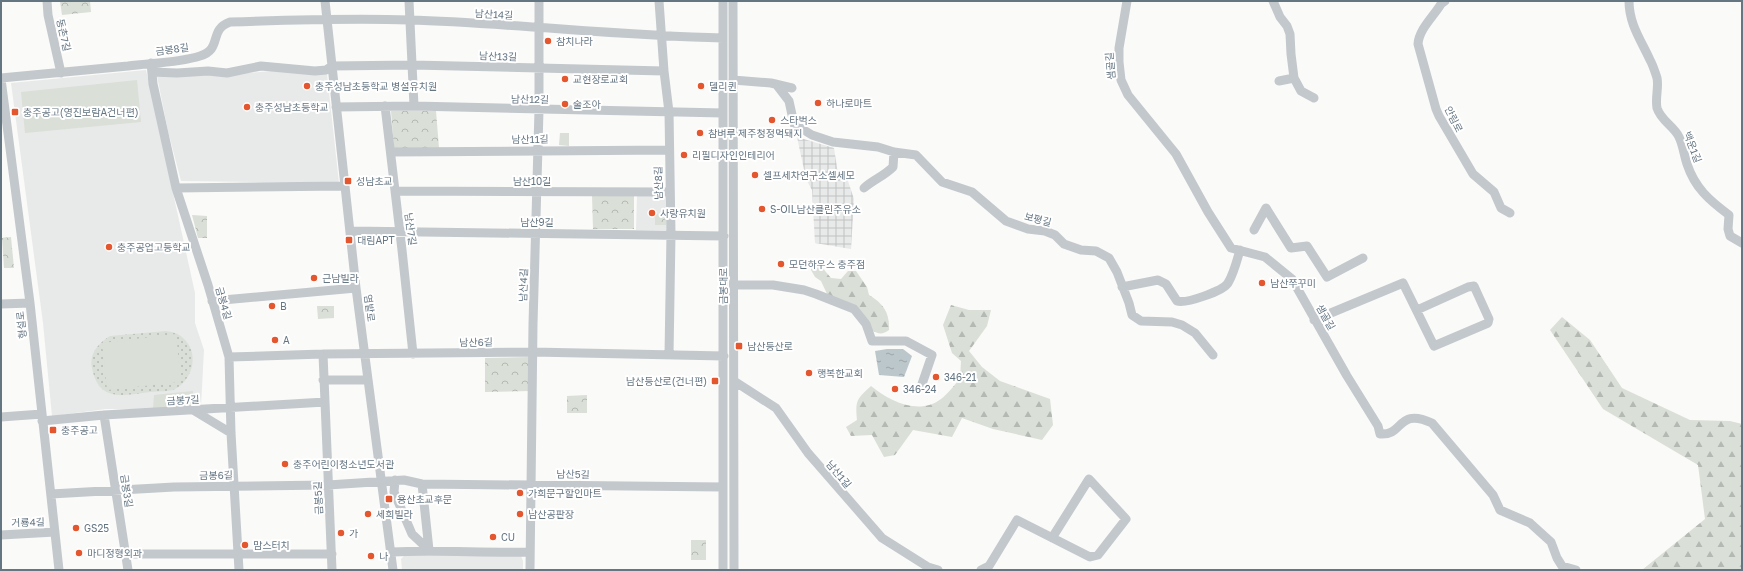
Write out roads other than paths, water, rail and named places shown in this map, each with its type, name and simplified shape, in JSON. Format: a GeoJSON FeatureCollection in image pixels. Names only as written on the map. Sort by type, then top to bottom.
{"type":"FeatureCollection","features":[{"type":"Feature","properties":{"kind":"street","name":"동촌7길"},"geometry":{"type":"LineString","coordinates":[[47,1],[48,15],[61,73]]}},
{"type":"Feature","properties":{"kind":"street","name":"염밭로"},"geometry":{"type":"LineString","coordinates":[[325,1],[356,288],[393,570]]}},
{"type":"Feature","properties":{"kind":"street"},"geometry":{"type":"LineString","coordinates":[[409,1],[414,106]]}},
{"type":"Feature","properties":{"kind":"street","name":"남산4길"},"geometry":{"type":"LineString","coordinates":[[530,570],[533,352],[538,192],[539,1]]}},
{"type":"Feature","properties":{"kind":"street"},"geometry":{"type":"LineString","coordinates":[[659,1],[660,36]]}},
{"type":"Feature","properties":{"kind":"street","name":"금봉대로"},"geometry":{"type":"LineString","coordinates":[[723,1],[723,570]]}},
{"type":"Feature","properties":{"kind":"street","name":"금봉대로"},"geometry":{"type":"LineString","coordinates":[[733,1],[734,570]]}},
{"type":"Feature","properties":{"kind":"street","name":"샘골길"},"geometry":{"type":"LineString","coordinates":[[1127,1],[1119,48],[1121,80],[1128,95],[1176,154],[1208,212],[1231,248],[1265,257],[1292,279],[1314,320],[1378,426],[1380,434],[1387,434],[1395,431],[1399,424],[1406,419],[1422,418],[1432,423],[1493,495],[1500,510],[1530,522],[1551,542],[1557,558],[1562,566],[1576,570]]}},
{"type":"Feature","properties":{"kind":"street"},"geometry":{"type":"LineString","coordinates":[[1272,1],[1290,34],[1294,78],[1301,91],[1314,98]]}},
{"type":"Feature","properties":{"kind":"street","name":"안림로"},"geometry":{"type":"LineString","coordinates":[[1445,1],[1441,4],[1418,38],[1418,44],[1438,116],[1467,166],[1473,174],[1494,192],[1501,208],[1510,213]]}},
{"type":"Feature","properties":{"kind":"street","name":"백운1길"},"geometry":{"type":"LineString","coordinates":[[1629,1],[1630,18],[1637,36],[1650,60],[1657,79],[1657,109],[1663,119],[1679,136],[1688,166],[1704,196],[1715,206],[1729,215],[1728,229],[1730,236],[1742,243]]}},
{"type":"Feature","properties":{"kind":"street","name":"금봉8길"},"geometry":{"type":"LineString","coordinates":[[1,78],[151,68],[202,56],[212,49],[216,43],[218,29],[230,22],[327,18]]}},
{"type":"Feature","properties":{"kind":"street","name":"남산14길"},"geometry":{"type":"LineString","coordinates":[[327,18],[410,20],[539,27],[660,36],[723,38]]}},
{"type":"Feature","properties":{"kind":"street","name":"남산8길"},"geometry":{"type":"LineString","coordinates":[[660,36],[669,112],[669,192],[671,234],[669,354]]}},
{"type":"Feature","properties":{"kind":"street","name":"남산13길"},"geometry":{"type":"LineString","coordinates":[[151,68],[176,73],[208,70],[226,73],[261,66],[315,71],[326,70],[332,66],[413,65],[664,71]]}},
{"type":"Feature","properties":{"kind":"street","name":"금봉4길"},"geometry":{"type":"LineString","coordinates":[[151,68],[176,188],[229,357],[231,433],[239,570]]}},
{"type":"Feature","properties":{"kind":"street","name":"형설로"},"geometry":{"type":"LineString","coordinates":[[1,78],[30,303],[59,570]]}},
{"type":"Feature","properties":{"kind":"street"},"geometry":{"type":"LineString","coordinates":[[1279,81],[1294,78]]}},
{"type":"Feature","properties":{"kind":"street"},"geometry":{"type":"LineString","coordinates":[[733,80],[776,84],[792,88]]}},
{"type":"Feature","properties":{"kind":"street","name":"보평길"},"geometry":{"type":"LineString","coordinates":[[776,84],[789,101],[794,124],[812,135],[833,142],[878,147],[916,156],[942,182],[972,192],[1006,221],[1028,229],[1045,230],[1055,235],[1064,244],[1081,250],[1096,251],[1109,258],[1122,287],[1132,315],[1141,321],[1172,322],[1182,325],[1195,333],[1213,355]]}},
{"type":"Feature","properties":{"kind":"street","name":"남산7길"},"geometry":{"type":"LineString","coordinates":[[385,106],[412,354]]}},
{"type":"Feature","properties":{"kind":"street","name":"남산12길"},"geometry":{"type":"LineString","coordinates":[[336,107],[414,106],[723,113]]}},
{"type":"Feature","properties":{"kind":"street","name":"남산11길"},"geometry":{"type":"LineString","coordinates":[[391,152],[669,150]]}},
{"type":"Feature","properties":{"kind":"street"},"geometry":{"type":"LineString","coordinates":[[864,188],[893,168],[894,152]]}},
{"type":"Feature","properties":{"kind":"street"},"geometry":{"type":"LineString","coordinates":[[176,188],[345,186]]}},
{"type":"Feature","properties":{"kind":"street","name":"남산10길"},"geometry":{"type":"LineString","coordinates":[[395,191],[669,192]]}},
{"type":"Feature","properties":{"kind":"street"},"geometry":{"type":"LineString","coordinates":[[1254,230],[1266,208],[1291,248],[1303,246],[1310,249],[1327,277],[1363,258]]}},
{"type":"Feature","properties":{"kind":"street","name":"남산9길"},"geometry":{"type":"LineString","coordinates":[[351,231],[400,233],[671,234],[724,236]]}},
{"type":"Feature","properties":{"kind":"street"},"geometry":{"type":"LineString","coordinates":[[1122,287],[1158,280],[1166,284],[1176,301],[1182,302],[1195,299],[1213,293],[1228,284],[1240,250]]}},
{"type":"Feature","properties":{"kind":"street"},"geometry":{"type":"LineString","coordinates":[[1314,320],[1401,284],[1405,285],[1434,346],[1488,323],[1489,320],[1474,286],[1468,287],[1417,310]]}},
{"type":"Feature","properties":{"kind":"street"},"geometry":{"type":"LineString","coordinates":[[734,285],[772,285],[804,290],[854,309],[866,324],[872,341],[906,341],[932,355],[922,384]]}},
{"type":"Feature","properties":{"kind":"street"},"geometry":{"type":"LineString","coordinates":[[212,301],[356,288]]}},
{"type":"Feature","properties":{"kind":"street"},"geometry":{"type":"LineString","coordinates":[[1,304],[30,303]]}},
{"type":"Feature","properties":{"kind":"street","name":"남산6길"},"geometry":{"type":"LineString","coordinates":[[229,357],[323,354],[533,352],[724,356]]}},
{"type":"Feature","properties":{"kind":"street","name":"금봉5길"},"geometry":{"type":"LineString","coordinates":[[323,354],[332,570]]}},
{"type":"Feature","properties":{"kind":"street"},"geometry":{"type":"LineString","coordinates":[[323,380],[368,380]]}},
{"type":"Feature","properties":{"kind":"street","name":"남산1길"},"geometry":{"type":"LineString","coordinates":[[734,381],[776,408],[808,453],[882,538],[922,564],[938,570]]}},
{"type":"Feature","properties":{"kind":"street","name":"금봉7길"},"geometry":{"type":"LineString","coordinates":[[1,417],[42,418],[324,402]]}},
{"type":"Feature","properties":{"kind":"street"},"geometry":{"type":"LineString","coordinates":[[193,410],[231,433]]}},
{"type":"Feature","properties":{"kind":"street","name":"금봉3길"},"geometry":{"type":"LineString","coordinates":[[104,415],[128,570]]}},
{"type":"Feature","properties":{"kind":"street"},"geometry":{"type":"LineString","coordinates":[[981,570],[989,566],[1018,520],[1052,538],[1090,557],[1098,555],[1126,519],[1089,479],[1052,538]]}},
{"type":"Feature","properties":{"kind":"street"},"geometry":{"type":"LineString","coordinates":[[395,480],[394,492],[412,534],[429,550]]}},
{"type":"Feature","properties":{"kind":"street","name":"남산5길"},"geometry":{"type":"LineString","coordinates":[[382,481],[404,480],[422,484],[724,488]]}},
{"type":"Feature","properties":{"kind":"street","name":"금봉6길"},"geometry":{"type":"LineString","coordinates":[[51,494],[234,486],[328,485],[382,481]]}},
{"type":"Feature","properties":{"kind":"street"},"geometry":{"type":"LineString","coordinates":[[422,484],[429,550]]}},
{"type":"Feature","properties":{"kind":"street","name":"거룡4길"},"geometry":{"type":"LineString","coordinates":[[1,535],[55,532]]}},
{"type":"Feature","properties":{"kind":"street"},"geometry":{"type":"LineString","coordinates":[[391,552],[429,550],[473,553],[530,552]]}},
{"type":"Feature","properties":{"kind":"street"},"geometry":{"type":"LineString","coordinates":[[126,554],[332,554]]}},
{"type":"Feature","properties":{"kind":"water"},"geometry":{"type":"Polygon","coordinates":[[[903,349],[912,356],[904,377],[879,375],[875,351],[903,349]]]}},
{"type":"Feature","properties":{"kind":"place","name":"참치나라"},"geometry":{"type":"Point","coordinates":[548,41]}},
{"type":"Feature","properties":{"kind":"place","name":"교현장로교회"},"geometry":{"type":"Point","coordinates":[565,79]}},
{"type":"Feature","properties":{"kind":"place","name":"충주성남초등학교 병설유치원"},"geometry":{"type":"Point","coordinates":[307,86]}},
{"type":"Feature","properties":{"kind":"place","name":"델리퀸"},"geometry":{"type":"Point","coordinates":[701,86]}},
{"type":"Feature","properties":{"kind":"place","name":"하나로마트"},"geometry":{"type":"Point","coordinates":[818,103]}},
{"type":"Feature","properties":{"kind":"place","name":"술조아"},"geometry":{"type":"Point","coordinates":[565,104]}},
{"type":"Feature","properties":{"kind":"place","name":"충주성남초등학교"},"geometry":{"type":"Point","coordinates":[247,107]}},
{"type":"Feature","properties":{"kind":"place","name":"충주공고(영진보람A건너편)"},"geometry":{"type":"Point","coordinates":[15,112]}},
{"type":"Feature","properties":{"kind":"place","name":"스타벅스"},"geometry":{"type":"Point","coordinates":[772,120]}},
{"type":"Feature","properties":{"kind":"place","name":"참벼루 제주청정먹돼지"},"geometry":{"type":"Point","coordinates":[700,133]}},
{"type":"Feature","properties":{"kind":"place","name":"리필디자인인테리어"},"geometry":{"type":"Point","coordinates":[684,155]}},
{"type":"Feature","properties":{"kind":"place","name":"셀프세차연구소셀세모"},"geometry":{"type":"Point","coordinates":[755,175]}},
{"type":"Feature","properties":{"kind":"place","name":"성남초교"},"geometry":{"type":"Point","coordinates":[348,181]}},
{"type":"Feature","properties":{"kind":"place","name":"S-OIL남산클린주유소"},"geometry":{"type":"Point","coordinates":[762,209]}},
{"type":"Feature","properties":{"kind":"place","name":"사랑유치원"},"geometry":{"type":"Point","coordinates":[652,213]}},
{"type":"Feature","properties":{"kind":"place","name":"대림APT"},"geometry":{"type":"Point","coordinates":[349,240]}},
{"type":"Feature","properties":{"kind":"place","name":"충주공업고등학교"},"geometry":{"type":"Point","coordinates":[109,247]}},
{"type":"Feature","properties":{"kind":"place","name":"모던하우스 충주점"},"geometry":{"type":"Point","coordinates":[781,264]}},
{"type":"Feature","properties":{"kind":"place","name":"근남빌라"},"geometry":{"type":"Point","coordinates":[314,278]}},
{"type":"Feature","properties":{"kind":"place","name":"남산쭈꾸미"},"geometry":{"type":"Point","coordinates":[1262,283]}},
{"type":"Feature","properties":{"kind":"place","name":"B"},"geometry":{"type":"Point","coordinates":[272,306]}},
{"type":"Feature","properties":{"kind":"place","name":"A"},"geometry":{"type":"Point","coordinates":[275,340]}},
{"type":"Feature","properties":{"kind":"place","name":"남산등산로"},"geometry":{"type":"Point","coordinates":[739,346]}},
{"type":"Feature","properties":{"kind":"place","name":"행복한교회"},"geometry":{"type":"Point","coordinates":[809,373]}},
{"type":"Feature","properties":{"kind":"place","name":"346-21"},"geometry":{"type":"Point","coordinates":[936,377]}},
{"type":"Feature","properties":{"kind":"place","name":"남산등산로(건너편)"},"geometry":{"type":"Point","coordinates":[715,381]}},
{"type":"Feature","properties":{"kind":"place","name":"346-24"},"geometry":{"type":"Point","coordinates":[895,389]}},
{"type":"Feature","properties":{"kind":"place","name":"충주공고"},"geometry":{"type":"Point","coordinates":[53,430]}},
{"type":"Feature","properties":{"kind":"place","name":"충주어린이청소년도서관"},"geometry":{"type":"Point","coordinates":[285,464]}},
{"type":"Feature","properties":{"kind":"place","name":"가희문구할인마트"},"geometry":{"type":"Point","coordinates":[520,493]}},
{"type":"Feature","properties":{"kind":"place","name":"용산초교후문"},"geometry":{"type":"Point","coordinates":[389,499]}},
{"type":"Feature","properties":{"kind":"place","name":"세희빌라"},"geometry":{"type":"Point","coordinates":[368,514]}},
{"type":"Feature","properties":{"kind":"place","name":"남산공판장"},"geometry":{"type":"Point","coordinates":[520,514]}},
{"type":"Feature","properties":{"kind":"place","name":"GS25"},"geometry":{"type":"Point","coordinates":[76,528]}},
{"type":"Feature","properties":{"kind":"place","name":"가"},"geometry":{"type":"Point","coordinates":[341,533]}},
{"type":"Feature","properties":{"kind":"place","name":"CU"},"geometry":{"type":"Point","coordinates":[493,537]}},
{"type":"Feature","properties":{"kind":"place","name":"맘스터치"},"geometry":{"type":"Point","coordinates":[245,545]}},
{"type":"Feature","properties":{"kind":"place","name":"마디정형외과"},"geometry":{"type":"Point","coordinates":[79,553]}},
{"type":"Feature","properties":{"kind":"place","name":"나"},"geometry":{"type":"Point","coordinates":[371,556]}}]}
